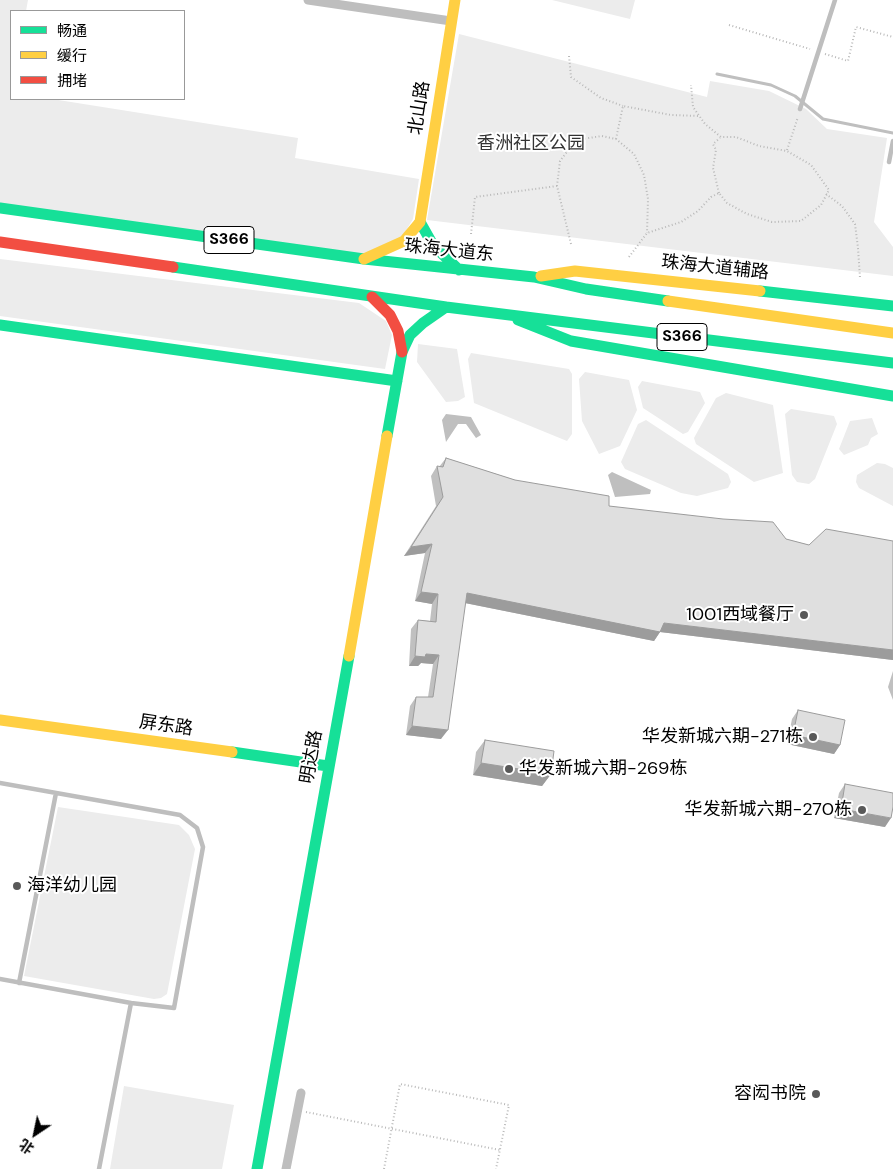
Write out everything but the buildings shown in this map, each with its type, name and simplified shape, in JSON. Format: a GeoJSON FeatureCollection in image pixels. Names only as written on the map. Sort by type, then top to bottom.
{"type":"FeatureCollection","features":[{"type":"Feature","properties":{"kind":"main road","name":"北山路"},"geometry":{"type":"LineString","coordinates":[[420,222],[455,0]]}},
{"type":"Feature","properties":{"kind":"main road","name":"珠海大道东"},"geometry":{"type":"LineString","coordinates":[[0,208],[364,259],[534,277],[586,289],[893,333]]}},
{"type":"Feature","properties":{"kind":"main road"},"geometry":{"type":"LineString","coordinates":[[364,259],[404,241],[420,222],[433,245],[459,270]]}},
{"type":"Feature","properties":{"kind":"main road","name":"S366"},"geometry":{"type":"LineString","coordinates":[[0,242],[372,297],[893,363]]}},
{"type":"Feature","properties":{"kind":"main road","name":"珠海大道辅路"},"geometry":{"type":"LineString","coordinates":[[534,277],[575,271],[893,306]]}},
{"type":"Feature","properties":{"kind":"main road","name":"明达路"},"geometry":{"type":"LineString","coordinates":[[372,297],[390,315],[398,331],[402,352]]}},
{"type":"Feature","properties":{"kind":"main road","name":"明达路"},"geometry":{"type":"LineString","coordinates":[[257,1169],[402,352],[410,335],[446,307]]}},
{"type":"Feature","properties":{"kind":"main road"},"geometry":{"type":"LineString","coordinates":[[503,314],[571,341],[893,396]]}},
{"type":"Feature","properties":{"kind":"main road"},"geometry":{"type":"LineString","coordinates":[[0,325],[118,343],[397,380]]}},
{"type":"Feature","properties":{"kind":"main road","name":"屏东路"},"geometry":{"type":"LineString","coordinates":[[0,720],[328,766]]}},
{"type":"Feature","properties":{"kind":"street"},"geometry":{"type":"LineString","coordinates":[[308,0],[451,21]]}},
{"type":"Feature","properties":{"kind":"street"},"geometry":{"type":"LineString","coordinates":[[286,1169],[301,1093]]}},
{"type":"Feature","properties":{"kind":"lane"},"geometry":{"type":"LineString","coordinates":[[800,108],[835,0]]}},
{"type":"Feature","properties":{"kind":"lane"},"geometry":{"type":"LineString","coordinates":[[889,162],[893,141]]}},
{"type":"Feature","properties":{"kind":"lane"},"geometry":{"type":"LineString","coordinates":[[0,783],[180,815],[197,828],[203,847],[174,1008],[131,1003],[0,979]]}},
{"type":"Feature","properties":{"kind":"lane"},"geometry":{"type":"LineString","coordinates":[[19,983],[56,793]]}},
{"type":"Feature","properties":{"kind":"lane"},"geometry":{"type":"LineString","coordinates":[[99,1169],[131,1003]]}},
{"type":"Feature","properties":{"kind":"path"},"geometry":{"type":"LineString","coordinates":[[569,56],[571,77],[601,98],[623,106],[671,115],[700,116]]}},
{"type":"Feature","properties":{"kind":"path"},"geometry":{"type":"LineString","coordinates":[[691,85],[693,106],[705,124],[721,137],[736,137],[759,146],[787,151],[811,166],[828,190],[821,205],[801,221],[772,222],[747,214],[727,203],[719,193],[713,168],[716,150],[713,144],[721,137]]}},
{"type":"Feature","properties":{"kind":"path"},"geometry":{"type":"LineString","coordinates":[[616,139],[623,106]]}},
{"type":"Feature","properties":{"kind":"path"},"geometry":{"type":"LineString","coordinates":[[787,151],[800,108]]}},
{"type":"Feature","properties":{"kind":"path"},"geometry":{"type":"LineString","coordinates":[[571,244],[557,186],[560,161],[569,149],[582,138],[602,136],[616,139],[634,154],[644,176],[648,200],[647,233]]}},
{"type":"Feature","properties":{"kind":"path"},"geometry":{"type":"LineString","coordinates":[[471,234],[474,197],[557,186]]}},
{"type":"Feature","properties":{"kind":"path"},"geometry":{"type":"LineString","coordinates":[[629,257],[647,233],[680,222],[698,211],[711,197],[719,193]]}},
{"type":"Feature","properties":{"kind":"path"},"geometry":{"type":"LineString","coordinates":[[826,194],[842,206],[855,224],[860,278]]}},
{"type":"Feature","properties":{"kind":"path"},"geometry":{"type":"LineString","coordinates":[[384,1169],[400,1084],[509,1105],[496,1169]]}},
{"type":"Feature","properties":{"kind":"path"},"geometry":{"type":"LineString","coordinates":[[297,1111],[500,1150]]}},
{"type":"Feature","properties":{"kind":"green space"},"geometry":{"type":"Polygon","coordinates":[[[0,0],[28,0],[26,10],[10,10],[10,100],[58,100],[298,138],[295,158],[419,179],[413,219],[402,237],[364,256],[0,205],[0,0]]]}},
{"type":"Feature","properties":{"kind":"green space"},"geometry":{"type":"Polygon","coordinates":[[[552,0],[635,0],[630,19],[552,0]]]}},
{"type":"Feature","properties":{"kind":"green space","name":"香洲社区公园"},"geometry":{"type":"Polygon","coordinates":[[[459,34],[707,97],[710,81],[769,91],[806,109],[827,129],[887,138],[874,222],[893,247],[893,276],[427,220],[459,34]]]}},
{"type":"Feature","properties":{"kind":"green space"},"geometry":{"type":"Polygon","coordinates":[[[0,259],[359,303],[386,321],[392,335],[385,369],[0,316],[0,259]]]}},
{"type":"Feature","properties":{"kind":"green space"},"geometry":{"type":"Polygon","coordinates":[[[418,344],[457,349],[465,397],[458,401],[446,402],[417,362],[418,344]]]}},
{"type":"Feature","properties":{"kind":"green space"},"geometry":{"type":"Polygon","coordinates":[[[471,353],[569,369],[572,374],[572,434],[567,441],[474,403],[468,359],[471,353]]]}},
{"type":"Feature","properties":{"kind":"green space"},"geometry":{"type":"Polygon","coordinates":[[[585,372],[629,380],[637,410],[620,446],[599,454],[582,421],[579,379],[585,372]]]}},
{"type":"Feature","properties":{"kind":"green space"},"geometry":{"type":"Polygon","coordinates":[[[642,381],[700,392],[705,403],[688,432],[683,434],[643,408],[638,387],[642,381]]]}},
{"type":"Feature","properties":{"kind":"green space"},"geometry":{"type":"Polygon","coordinates":[[[726,393],[773,405],[783,473],[754,482],[696,444],[694,438],[716,398],[726,393]]]}},
{"type":"Feature","properties":{"kind":"green space"},"geometry":{"type":"Polygon","coordinates":[[[791,409],[834,416],[837,424],[815,479],[809,484],[797,482],[792,475],[785,414],[791,409]]]}},
{"type":"Feature","properties":{"kind":"green space"},"geometry":{"type":"Polygon","coordinates":[[[872,418],[878,434],[871,438],[868,445],[844,455],[839,449],[850,421],[872,418]]]}},
{"type":"Feature","properties":{"kind":"green space"},"geometry":{"type":"Polygon","coordinates":[[[646,420],[728,474],[731,482],[728,488],[697,496],[681,493],[625,469],[621,462],[638,424],[646,420]]]}},
{"type":"Feature","properties":{"kind":"green space"},"geometry":{"type":"Polygon","coordinates":[[[877,463],[893,468],[893,506],[859,488],[856,482],[857,475],[877,463]]]}},
{"type":"Feature","properties":{"kind":"green space"},"geometry":{"type":"Polygon","coordinates":[[[58,807],[179,825],[189,835],[195,849],[167,994],[161,998],[154,999],[24,976],[58,807]]]}},
{"type":"Feature","properties":{"kind":"green space"},"geometry":{"type":"Polygon","coordinates":[[[124,1086],[234,1105],[222,1169],[110,1169],[124,1086]]]}},
{"type":"Feature","properties":{"kind":"shaded area"},"geometry":{"type":"Polygon","coordinates":[[[446,414],[471,417],[481,435],[476,438],[466,424],[458,424],[446,442],[442,420],[446,414]]]}},
{"type":"Feature","properties":{"kind":"shaded area"},"geometry":{"type":"Polygon","coordinates":[[[612,472],[651,490],[650,494],[615,497],[608,475],[612,472]]]}},
{"type":"Feature","properties":{"kind":"waterway"},"geometry":{"type":"LineString","coordinates":[[717,74],[771,85],[795,96],[823,119],[893,133]]}},
{"type":"Feature","properties":{"kind":"traffic: fast"},"geometry":{"type":"LineString","coordinates":[[0,208],[364,259],[534,277],[586,289],[668,301]]}},
{"type":"Feature","properties":{"kind":"traffic: fast"},"geometry":{"type":"LineString","coordinates":[[420,222],[433,245],[459,270]]}},
{"type":"Feature","properties":{"kind":"traffic: fast"},"geometry":{"type":"LineString","coordinates":[[173,267],[446,307],[893,363]]}},
{"type":"Feature","properties":{"kind":"traffic: fast"},"geometry":{"type":"LineString","coordinates":[[760,291],[893,306]]}},
{"type":"Feature","properties":{"kind":"traffic: fast"},"geometry":{"type":"LineString","coordinates":[[387,436],[402,352],[410,335],[446,307]]}},
{"type":"Feature","properties":{"kind":"traffic: fast"},"geometry":{"type":"LineString","coordinates":[[518,320],[571,341],[893,396]]}},
{"type":"Feature","properties":{"kind":"traffic: fast"},"geometry":{"type":"LineString","coordinates":[[0,325],[397,381]]}},
{"type":"Feature","properties":{"kind":"traffic: fast"},"geometry":{"type":"LineString","coordinates":[[257,1169],[349,656]]}},
{"type":"Feature","properties":{"kind":"traffic: fast"},"geometry":{"type":"LineString","coordinates":[[232,752],[328,766]]}},
{"type":"Feature","properties":{"kind":"traffic: slow"},"geometry":{"type":"LineString","coordinates":[[364,259],[404,241],[420,222],[455,0]]}},
{"type":"Feature","properties":{"kind":"traffic: slow"},"geometry":{"type":"LineString","coordinates":[[541,276],[575,271],[760,291]]}},
{"type":"Feature","properties":{"kind":"traffic: slow"},"geometry":{"type":"LineString","coordinates":[[668,301],[893,333]]}},
{"type":"Feature","properties":{"kind":"traffic: slow"},"geometry":{"type":"LineString","coordinates":[[349,656],[387,436]]}},
{"type":"Feature","properties":{"kind":"traffic: slow"},"geometry":{"type":"LineString","coordinates":[[0,720],[232,752]]}},
{"type":"Feature","properties":{"kind":"traffic: jam"},"geometry":{"type":"LineString","coordinates":[[0,242],[173,267]]}},
{"type":"Feature","properties":{"kind":"traffic: jam"},"geometry":{"type":"LineString","coordinates":[[372,297],[390,315],[398,331],[402,352]]}},
{"type":"Feature","properties":{"kind":"place","name":"1001西域餐厅"},"geometry":{"type":"Point","coordinates":[804,615]}},
{"type":"Feature","properties":{"kind":"place","name":"华发新城六期-271栋"},"geometry":{"type":"Point","coordinates":[813,737]}},
{"type":"Feature","properties":{"kind":"place","name":"华发新城六期-269栋"},"geometry":{"type":"Point","coordinates":[509,769]}},
{"type":"Feature","properties":{"kind":"place","name":"华发新城六期-270栋"},"geometry":{"type":"Point","coordinates":[862,810]}},
{"type":"Feature","properties":{"kind":"place","name":"海洋幼儿园"},"geometry":{"type":"Point","coordinates":[17,886]}},
{"type":"Feature","properties":{"kind":"place","name":"容闳书院"},"geometry":{"type":"Point","coordinates":[816,1094]}}]}
